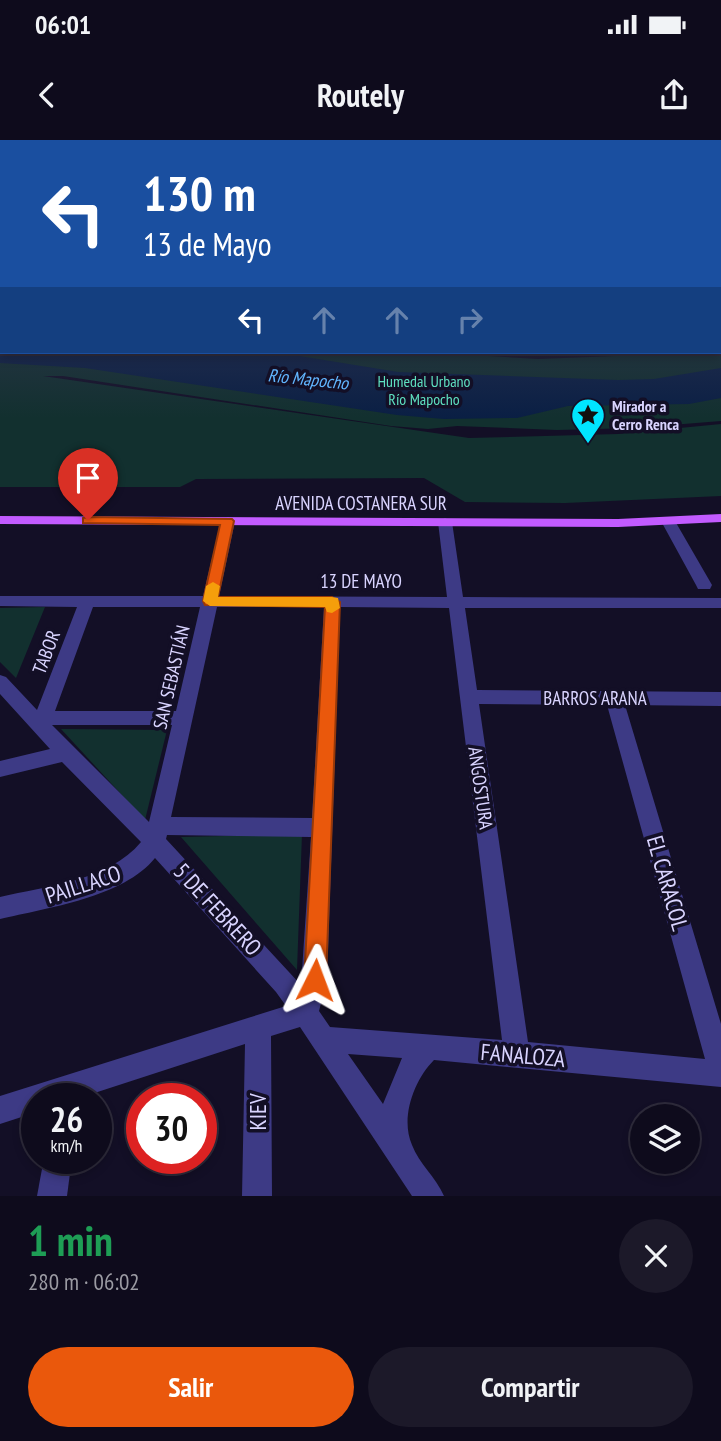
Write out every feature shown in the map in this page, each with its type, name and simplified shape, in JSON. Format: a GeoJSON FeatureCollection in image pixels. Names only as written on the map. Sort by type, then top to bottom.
{"type":"FeatureCollection","features":[{"type":"Feature","properties":{"kind":"main road","name":"AVENIDA COSTANERA SUR"},"geometry":{"type":"LineString","coordinates":[[0,520],[445,522],[668,521],[721,518]]}},
{"type":"Feature","properties":{"kind":"street","name":"SAN SEBASTIÁN"},"geometry":{"type":"LineString","coordinates":[[157,834],[228,521]]}},
{"type":"Feature","properties":{"kind":"street"},"geometry":{"type":"LineString","coordinates":[[668,521],[704,585]]}},
{"type":"Feature","properties":{"kind":"street","name":"ANGOSTURA"},"geometry":{"type":"LineString","coordinates":[[445,522],[517,1054]]}},
{"type":"Feature","properties":{"kind":"street","name":"13 DE MAYO"},"geometry":{"type":"LineString","coordinates":[[0,601],[721,603]]}},
{"type":"Feature","properties":{"kind":"street","name":"TABOR"},"geometry":{"type":"LineString","coordinates":[[39,719],[87,601]]}},
{"type":"Feature","properties":{"kind":"street"},"geometry":{"type":"LineString","coordinates":[[97,1083],[306,1012],[315,980],[332,602]]}},
{"type":"Feature","properties":{"kind":"street","name":"5 DE FEBRERO"},"geometry":{"type":"LineString","coordinates":[[0,682],[39,719],[66,753],[157,834],[249,942],[306,1012],[429,1196]]}},
{"type":"Feature","properties":{"kind":"street","name":"BARROS ARANA"},"geometry":{"type":"LineString","coordinates":[[469,697],[721,699]]}},
{"type":"Feature","properties":{"kind":"street","name":"EL CARACOL"},"geometry":{"type":"LineString","coordinates":[[614,698],[721,1068]]}},
{"type":"Feature","properties":{"kind":"street"},"geometry":{"type":"LineString","coordinates":[[39,719],[183,718]]}},
{"type":"Feature","properties":{"kind":"street"},"geometry":{"type":"LineString","coordinates":[[0,769],[66,753]]}},
{"type":"Feature","properties":{"kind":"street"},"geometry":{"type":"LineString","coordinates":[[157,834],[322,828]]}},
{"type":"Feature","properties":{"kind":"street","name":"PAILLACO"},"geometry":{"type":"LineString","coordinates":[[0,908],[121,874],[143,859],[157,834]]}},
{"type":"Feature","properties":{"kind":"street","name":"KIEV"},"geometry":{"type":"LineString","coordinates":[[257,1196],[258,1027]]}},
{"type":"Feature","properties":{"kind":"street","name":"FANALOZA"},"geometry":{"type":"LineString","coordinates":[[325,1039],[721,1074]]}},
{"type":"Feature","properties":{"kind":"street"},"geometry":{"type":"LineString","coordinates":[[398,1151],[395,1106],[400,1087],[409,1069],[430,1047]]}},
{"type":"Feature","properties":{"kind":"street"},"geometry":{"type":"LineString","coordinates":[[0,1110],[21,1105]]}},
{"type":"Feature","properties":{"kind":"street"},"geometry":{"type":"LineString","coordinates":[[52,1196],[55,1174]]}},
{"type":"Feature","properties":{"kind":"green space","name":"Humedal Urbano Río Mapocho"},"geometry":{"type":"Polygon","coordinates":[[[0,354],[454,354],[538,359],[721,354],[721,421],[634,428],[557,430],[457,426],[428,429],[391,426],[63,376],[43,376],[469,438],[618,434],[721,424],[721,496],[565,503],[465,502],[424,478],[196,479],[180,487],[0,487],[0,354]]]}},
{"type":"Feature","properties":{"kind":"green space"},"geometry":{"type":"Polygon","coordinates":[[[45,607],[16,678],[0,662],[0,608],[45,607]]]}},
{"type":"Feature","properties":{"kind":"green space"},"geometry":{"type":"Polygon","coordinates":[[[61,729],[167,730],[145,820],[61,729]]]}},
{"type":"Feature","properties":{"kind":"green space"},"geometry":{"type":"Polygon","coordinates":[[[302,834],[297,970],[181,837],[302,834]]]}},
{"type":"Feature","properties":{"kind":"water","name":"Río Mapocho"},"geometry":{"type":"Polygon","coordinates":[[[0,354],[287,354],[398,372],[618,380],[654,379],[721,368],[721,398],[689,404],[568,406],[517,418],[444,419],[397,415],[85,368],[0,363],[0,354]]]}},
{"type":"Feature","properties":{"kind":"slow traffic"},"geometry":{"type":"LineString","coordinates":[[213,586],[210,601],[332,602],[332,608]]}},
{"type":"Feature","properties":{"kind":"place","name":"Mirador a Cerro Renca"},"geometry":{"type":"Point","coordinates":[588,445]}},
{"type":"Feature","properties":{"kind":"route"},"geometry":{"type":"LineString","coordinates":[[88,520],[228,521],[210,601],[332,602],[315,980]]}}]}
